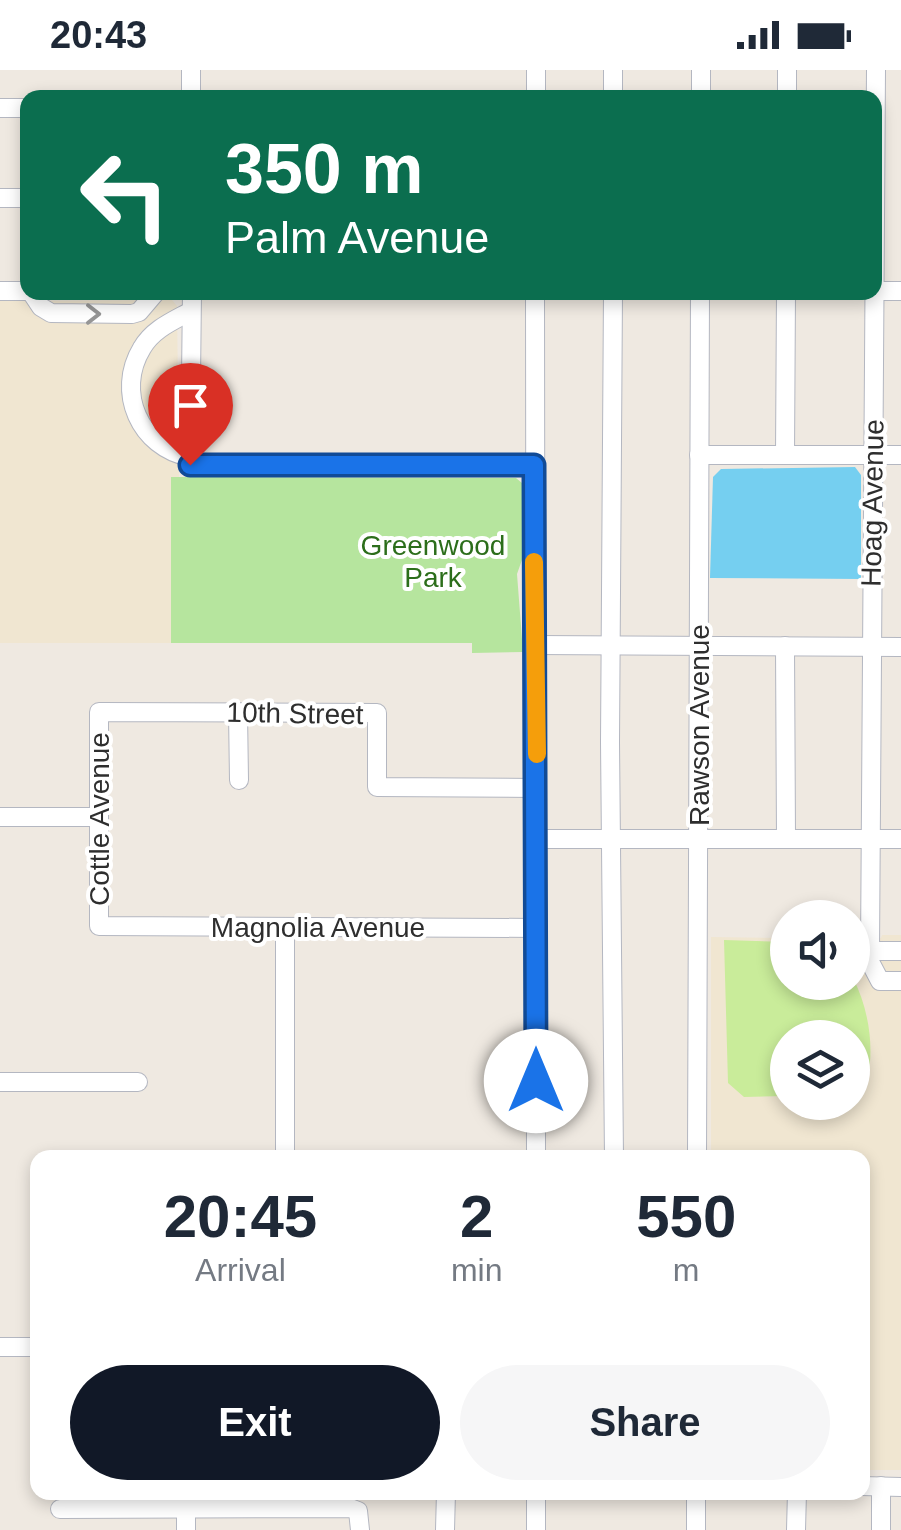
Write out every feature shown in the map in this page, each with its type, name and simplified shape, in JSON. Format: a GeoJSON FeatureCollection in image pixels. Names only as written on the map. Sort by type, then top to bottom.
{"type":"FeatureCollection","features":[{"type":"Feature","properties":{"kind":"street"},"geometry":{"type":"LineString","coordinates":[[35,300],[45,312],[116,314],[138,312],[149,300]]}},
{"type":"Feature","properties":{"kind":"street"},"geometry":{"type":"LineString","coordinates":[[535,300],[536,1150]]}},
{"type":"Feature","properties":{"kind":"street"},"geometry":{"type":"LineString","coordinates":[[613,300],[614,1150]]}},
{"type":"Feature","properties":{"kind":"street","name":"Rawson Avenue"},"geometry":{"type":"LineString","coordinates":[[698,1150],[700,300]]}},
{"type":"Feature","properties":{"kind":"street"},"geometry":{"type":"LineString","coordinates":[[785,455],[786,300]]}},
{"type":"Feature","properties":{"kind":"street","name":"Hoag Avenue"},"geometry":{"type":"LineString","coordinates":[[871,944],[875,300]]}},
{"type":"Feature","properties":{"kind":"street"},"geometry":{"type":"LineString","coordinates":[[192,302],[143,345],[133,366],[131,390],[136,416],[149,437],[173,454],[190,461],[534,465]]}},
{"type":"Feature","properties":{"kind":"street"},"geometry":{"type":"LineString","coordinates":[[190,461],[192,302]]}},
{"type":"Feature","properties":{"kind":"street"},"geometry":{"type":"LineString","coordinates":[[699,455],[901,455]]}},
{"type":"Feature","properties":{"kind":"street"},"geometry":{"type":"LineString","coordinates":[[535,645],[901,647]]}},
{"type":"Feature","properties":{"kind":"street"},"geometry":{"type":"LineString","coordinates":[[786,646],[786,838]]}},
{"type":"Feature","properties":{"kind":"street","name":"10th Street"},"geometry":{"type":"LineString","coordinates":[[99,712],[377,712],[376,787],[537,788]]}},
{"type":"Feature","properties":{"kind":"street","name":"Cottle Avenue"},"geometry":{"type":"LineString","coordinates":[[99,712],[100,926]]}},
{"type":"Feature","properties":{"kind":"street"},"geometry":{"type":"LineString","coordinates":[[238,712],[238,780]]}},
{"type":"Feature","properties":{"kind":"street"},"geometry":{"type":"LineString","coordinates":[[0,817],[99,817]]}},
{"type":"Feature","properties":{"kind":"street"},"geometry":{"type":"LineString","coordinates":[[537,839],[901,839]]}},
{"type":"Feature","properties":{"kind":"street","name":"Magnolia Avenue"},"geometry":{"type":"LineString","coordinates":[[100,926],[537,928]]}},
{"type":"Feature","properties":{"kind":"street"},"geometry":{"type":"LineString","coordinates":[[285,927],[285,1150]]}},
{"type":"Feature","properties":{"kind":"street"},"geometry":{"type":"LineString","coordinates":[[901,951],[871,944],[869,960],[880,981],[901,981]]}},
{"type":"Feature","properties":{"kind":"street"},"geometry":{"type":"LineString","coordinates":[[0,1082],[138,1082]]}},
{"type":"Feature","properties":{"kind":"street"},"geometry":{"type":"LineString","coordinates":[[0,1347],[30,1347]]}},
{"type":"Feature","properties":{"kind":"street"},"geometry":{"type":"LineString","coordinates":[[881,1530],[872,1486],[901,1486]]}},
{"type":"Feature","properties":{"kind":"street"},"geometry":{"type":"LineString","coordinates":[[446,1500],[446,1530]]}},
{"type":"Feature","properties":{"kind":"street"},"geometry":{"type":"LineString","coordinates":[[536,1500],[536,1530]]}},
{"type":"Feature","properties":{"kind":"street"},"geometry":{"type":"LineString","coordinates":[[696,1500],[696,1530]]}},
{"type":"Feature","properties":{"kind":"street"},"geometry":{"type":"LineString","coordinates":[[796,1530],[797,1500]]}},
{"type":"Feature","properties":{"kind":"street"},"geometry":{"type":"LineString","coordinates":[[186,1501],[186,1530]]}},
{"type":"Feature","properties":{"kind":"street"},"geometry":{"type":"LineString","coordinates":[[60,1509],[186,1501],[272,1508],[350,1508],[358,1511],[360,1530]]}},
{"type":"Feature","properties":{"kind":"street"},"geometry":{"type":"LineString","coordinates":[[272,1508],[272,1530]]}},
{"type":"Feature","properties":{"kind":"shaded area"},"geometry":{"type":"Polygon","coordinates":[[[172,300],[177,306],[179,477],[171,478],[171,643],[0,643],[0,301],[172,300]]]}},
{"type":"Feature","properties":{"kind":"shaded area"},"geometry":{"type":"Polygon","coordinates":[[[901,935],[901,1470],[870,1470],[870,1150],[711,1150],[711,937],[770,938],[770,1000],[870,1000],[870,938],[901,935]]]}},
{"type":"Feature","properties":{"kind":"green space","name":"Greenwood Park"},"geometry":{"type":"Polygon","coordinates":[[[171,477],[516,478],[522,483],[523,557],[517,574],[523,652],[472,653],[472,643],[171,643],[171,477]]]}},
{"type":"Feature","properties":{"kind":"green space"},"geometry":{"type":"Polygon","coordinates":[[[724,940],[770,941],[770,1000],[862,1000],[867,1020],[770,1020],[770,1096],[744,1097],[728,1083],[724,940]]]}},
{"type":"Feature","properties":{"kind":"water"},"geometry":{"type":"Polygon","coordinates":[[[855,467],[861,475],[861,579],[710,578],[713,477],[721,469],[855,467]]]}},
{"type":"Feature","properties":{"kind":"slow traffic"},"geometry":{"type":"LineString","coordinates":[[534,562],[537,754]]}},
{"type":"Feature","properties":{"kind":"route"},"geometry":{"type":"LineString","coordinates":[[190,465],[534,465],[536,1081]]}}]}
